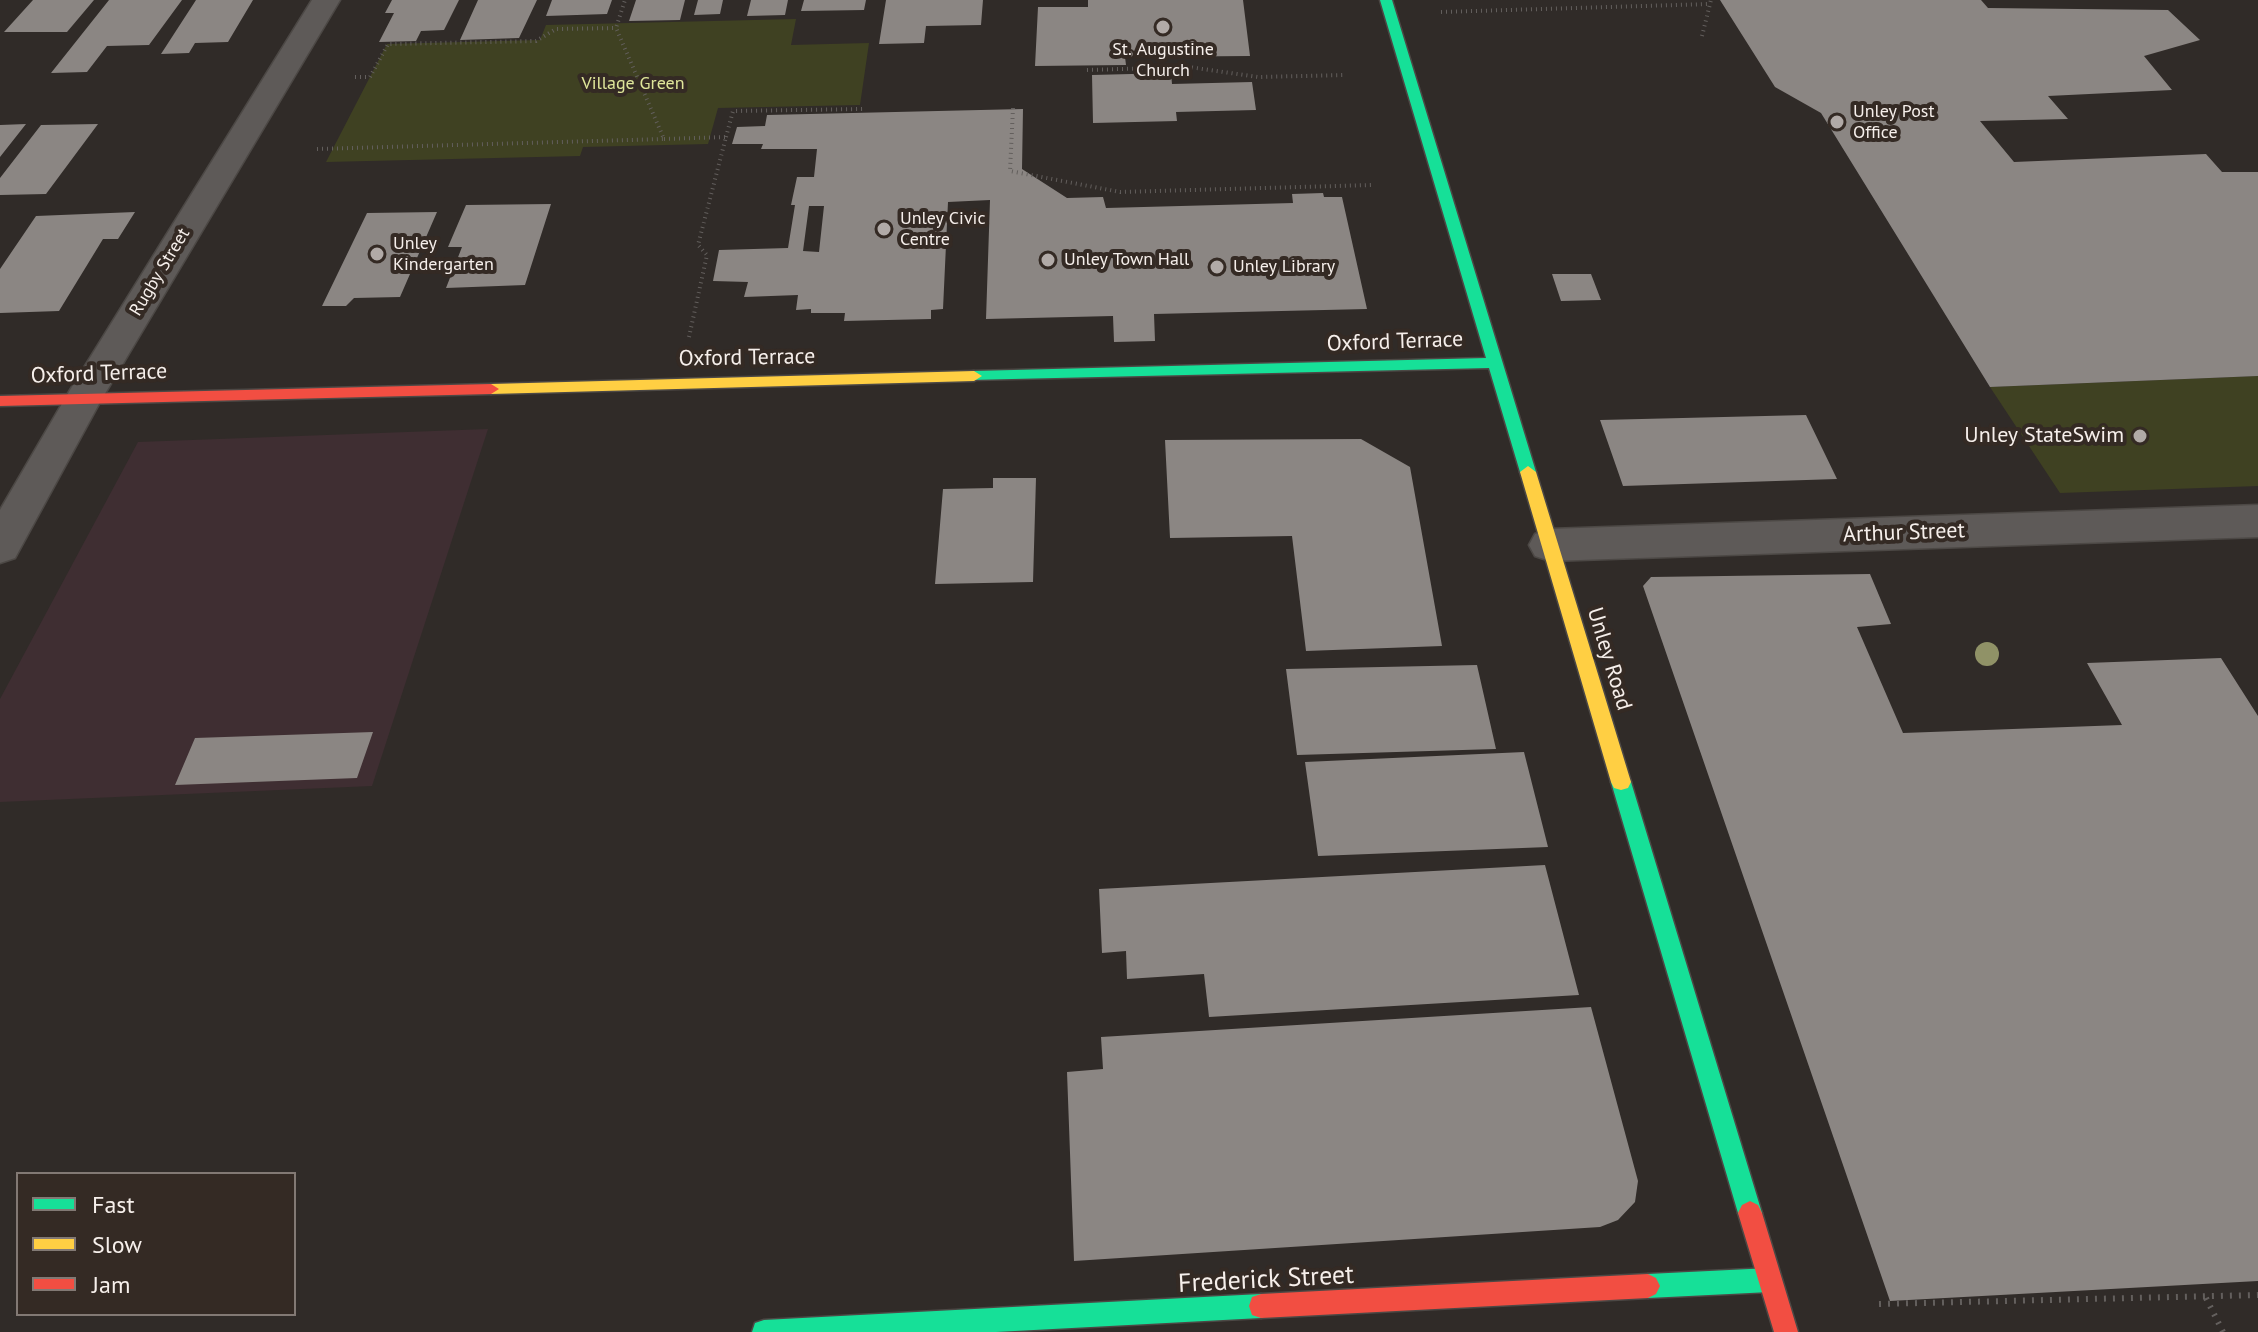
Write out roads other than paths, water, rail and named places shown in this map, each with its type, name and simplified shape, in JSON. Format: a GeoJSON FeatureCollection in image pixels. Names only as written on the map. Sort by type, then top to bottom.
{"type":"FeatureCollection","features":[{"type":"Feature","properties":{"kind":"street","name":"Rugby Street"},"geometry":{"type":"LineString","coordinates":[[0,547],[83,399],[326,0]]}},
{"type":"Feature","properties":{"kind":"street","name":"Unley Road"},"geometry":{"type":"LineString","coordinates":[[1386,0],[1786,1332]]}},
{"type":"Feature","properties":{"kind":"street","name":"Oxford Terrace"},"geometry":{"type":"LineString","coordinates":[[0,401],[1495,363]]}},
{"type":"Feature","properties":{"kind":"street","name":"Arthur Street"},"geometry":{"type":"LineString","coordinates":[[1550,545],[2258,521]]}},
{"type":"Feature","properties":{"kind":"street","name":"Frederick Street"},"geometry":{"type":"LineString","coordinates":[[764,1332],[1770,1280]]}},
{"type":"Feature","properties":{"kind":"place","name":"St. Augustine Church"},"geometry":{"type":"Point","coordinates":[1163,27]}},
{"type":"Feature","properties":{"kind":"place","name":"Unley Post Office"},"geometry":{"type":"Point","coordinates":[1837,122]}},
{"type":"Feature","properties":{"kind":"place","name":"Unley Civic Centre"},"geometry":{"type":"Point","coordinates":[884,229]}},
{"type":"Feature","properties":{"kind":"place","name":"Unley Kindergarten"},"geometry":{"type":"Point","coordinates":[377,254]}},
{"type":"Feature","properties":{"kind":"place","name":"Unley Town Hall"},"geometry":{"type":"Point","coordinates":[1048,260]}},
{"type":"Feature","properties":{"kind":"place","name":"Unley Library"},"geometry":{"type":"Point","coordinates":[1217,267]}},
{"type":"Feature","properties":{"kind":"place","name":"Unley StateSwim"},"geometry":{"type":"Point","coordinates":[2140,436]}},
{"type":"Feature","properties":{"kind":"park label","name":"Village Green"},"geometry":{"type":"Point","coordinates":[633,84]}}]}
